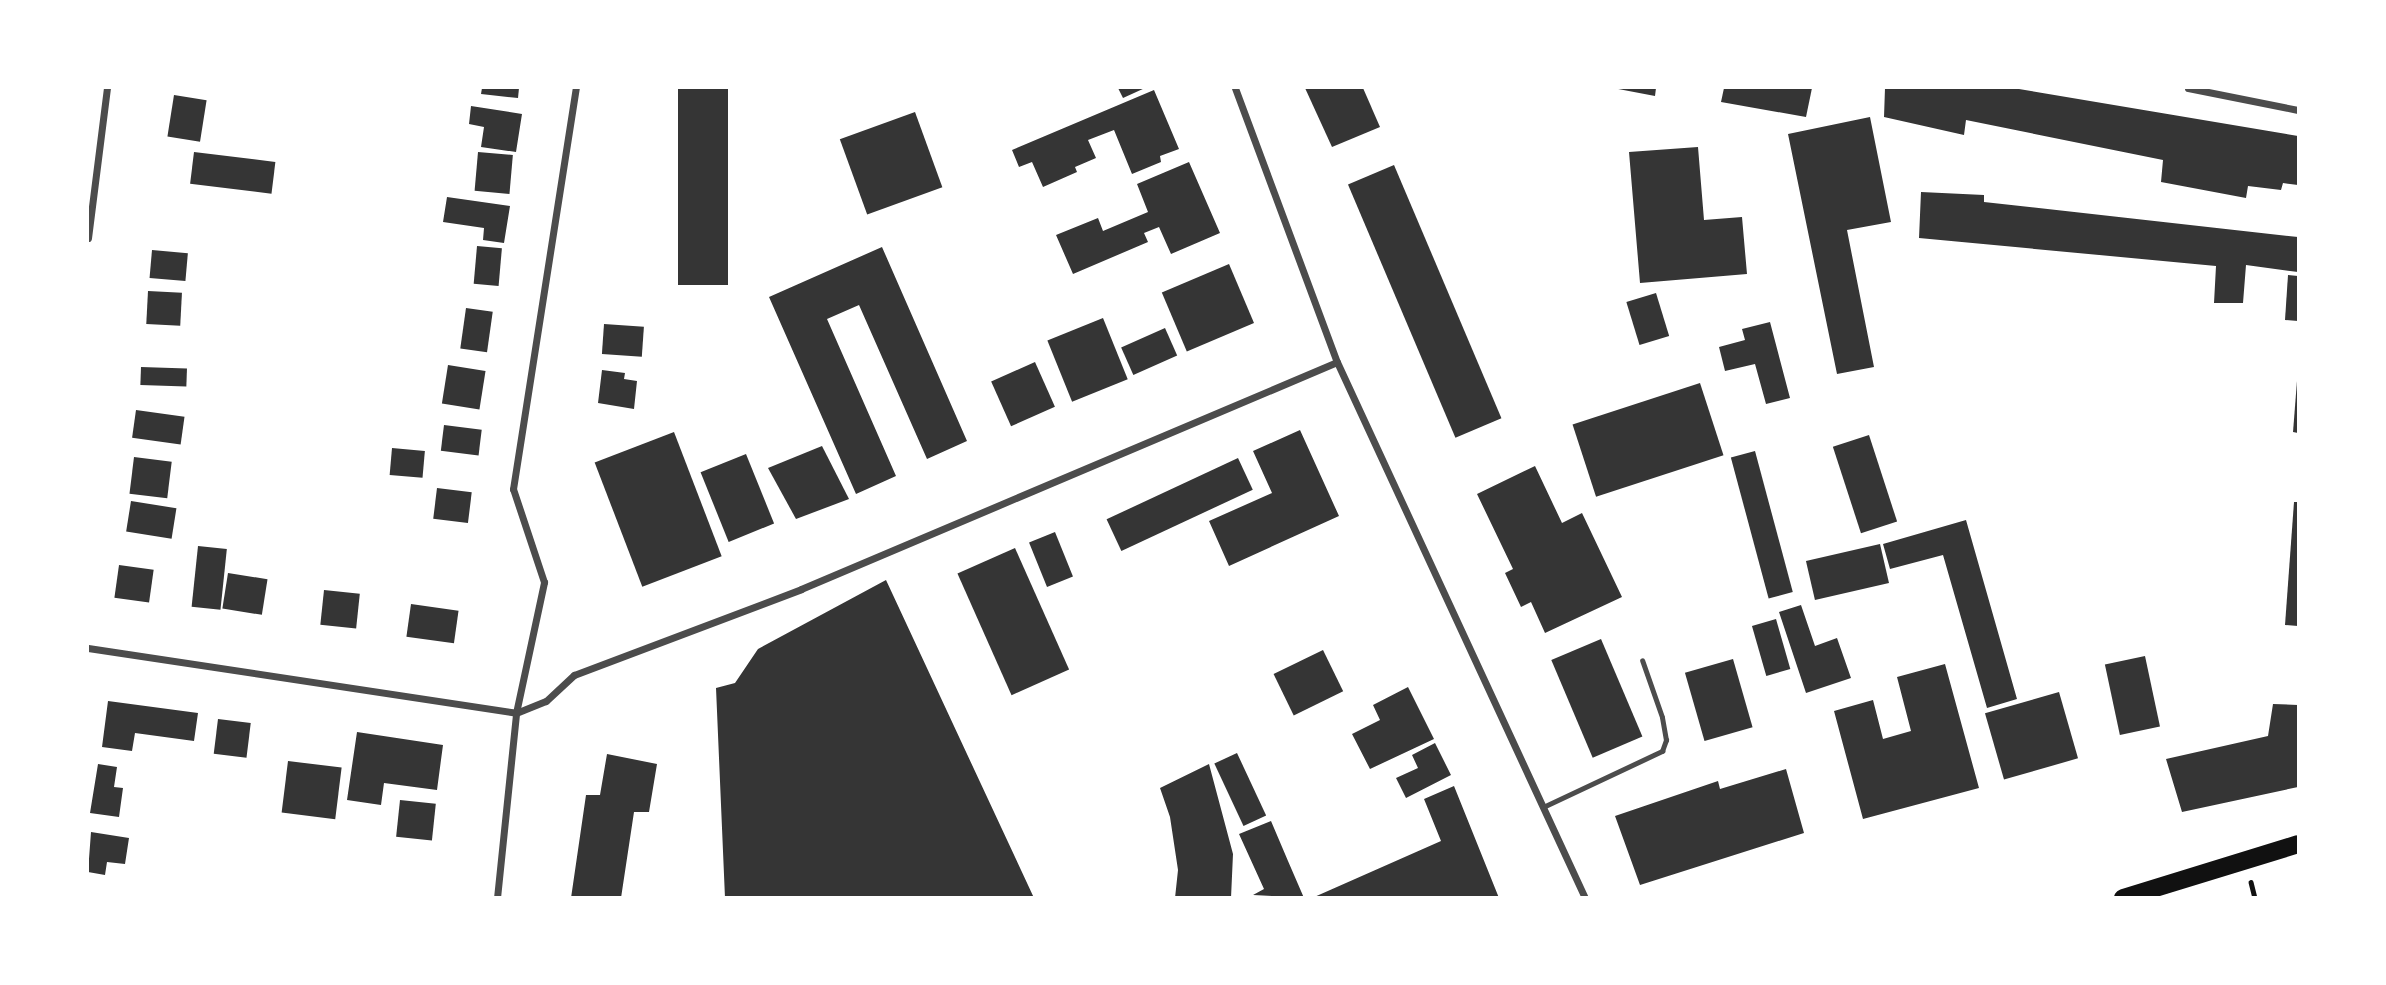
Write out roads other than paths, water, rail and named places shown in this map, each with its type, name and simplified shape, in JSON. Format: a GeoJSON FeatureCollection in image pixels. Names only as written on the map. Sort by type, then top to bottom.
{"type":"FeatureCollection","features":[{"type":"Feature","properties":{"kind":"main road"},"geometry":{"type":"LineString","coordinates":[[2123,898],[2298,844]]}},
{"type":"Feature","properties":{"kind":"street"},"geometry":{"type":"LineString","coordinates":[[88,238],[107,88]]}},
{"type":"Feature","properties":{"kind":"street"},"geometry":{"type":"LineString","coordinates":[[497,898],[516,713],[544,582],[513,489],[576,88]]}},
{"type":"Feature","properties":{"kind":"street"},"geometry":{"type":"LineString","coordinates":[[1235,88],[1337,362],[1585,898]]}},
{"type":"Feature","properties":{"kind":"street"},"geometry":{"type":"LineString","coordinates":[[2188,88],[2298,110]]}},
{"type":"Feature","properties":{"kind":"street"},"geometry":{"type":"LineString","coordinates":[[88,648],[516,713],[546,701],[575,675],[801,589],[1337,362]]}},
{"type":"Feature","properties":{"kind":"lane"},"geometry":{"type":"LineString","coordinates":[[1543,807],[1662,751],[1666,740],[1662,717],[1642,660]]}}]}
